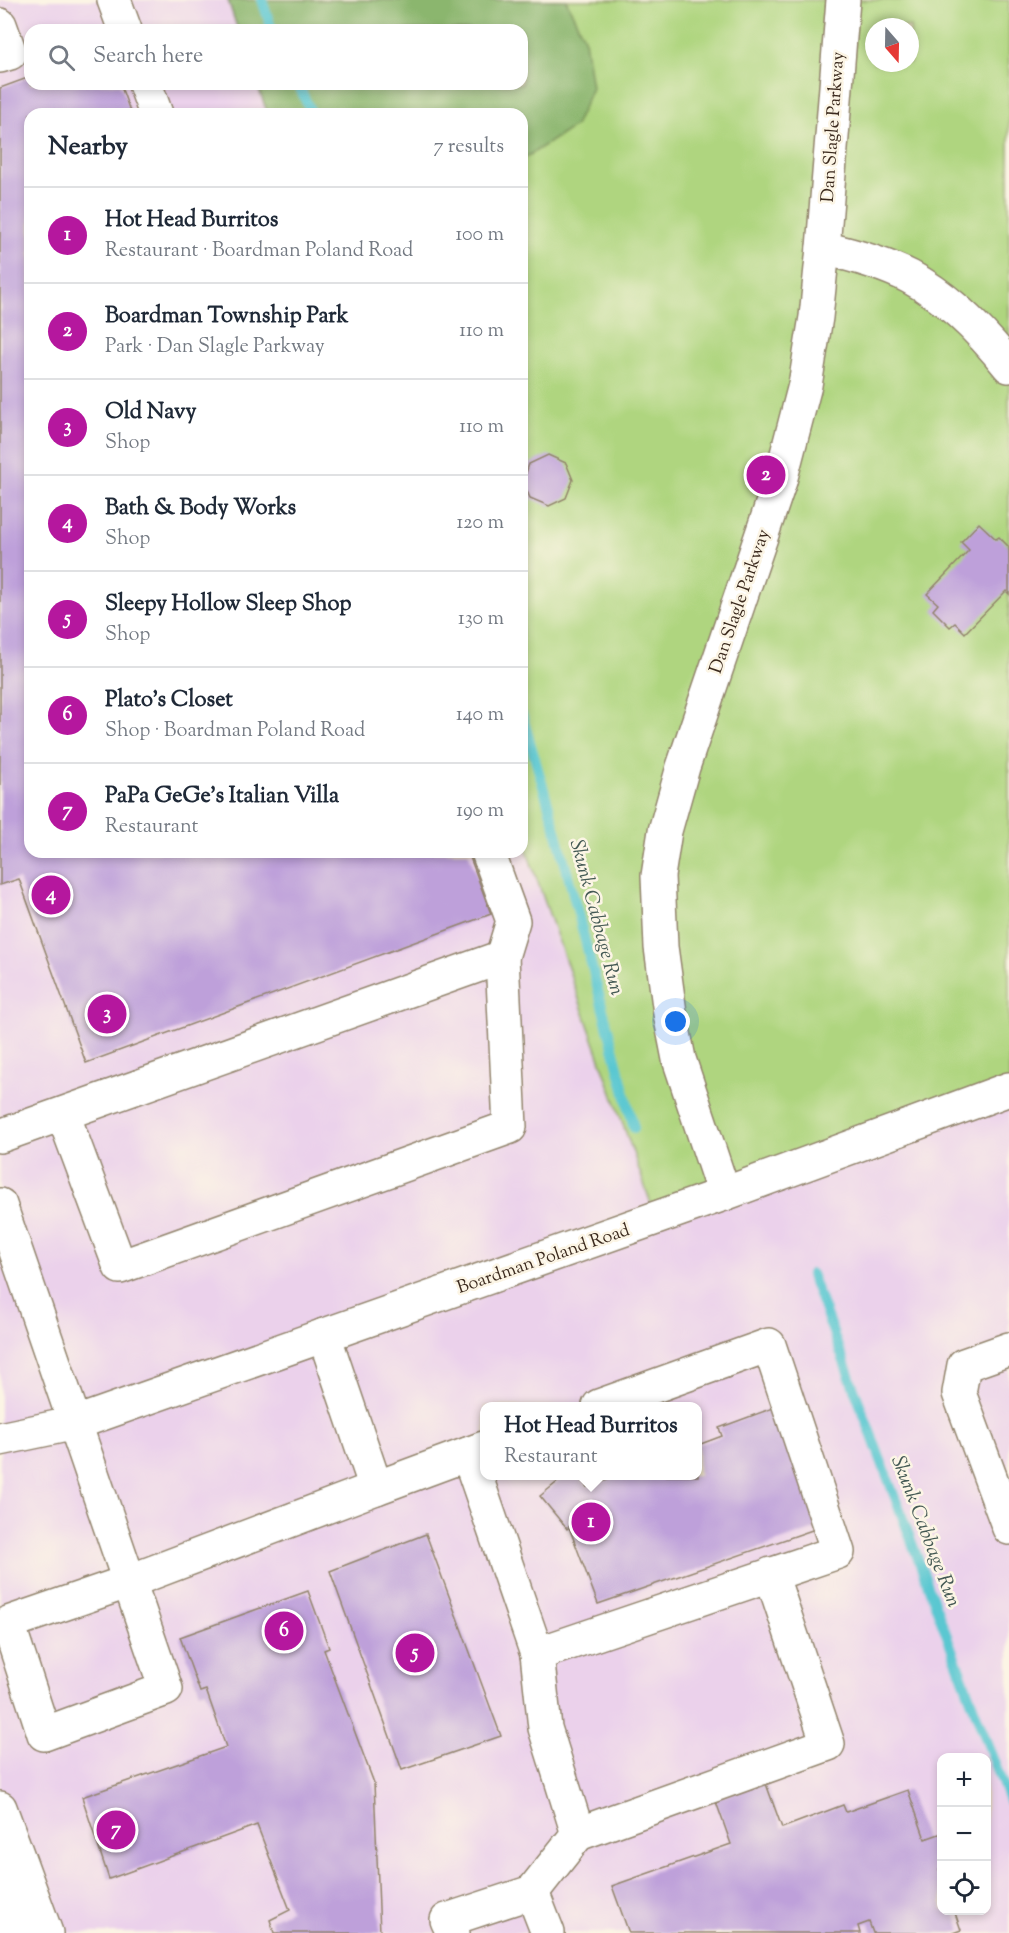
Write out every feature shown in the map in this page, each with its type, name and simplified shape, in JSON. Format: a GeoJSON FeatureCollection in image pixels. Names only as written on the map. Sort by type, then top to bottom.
{"type":"FeatureCollection","features":[{"type":"Feature","properties":{"kind":"street"},"geometry":{"type":"LineString","coordinates":[[114,0],[123,24]]}},
{"type":"Feature","properties":{"kind":"street","name":"Dan Slagle Parkway"},"geometry":{"type":"LineString","coordinates":[[724,1194],[691,1097],[677,1047],[661,947],[658,876],[665,831],[683,767],[783,470],[805,385],[823,248],[843,0]]}},
{"type":"Feature","properties":{"kind":"street"},"geometry":{"type":"LineString","coordinates":[[0,25],[10,53],[0,56]]}},
{"type":"Feature","properties":{"kind":"street"},"geometry":{"type":"LineString","coordinates":[[147,90],[154,108]]}},
{"type":"Feature","properties":{"kind":"street"},"geometry":{"type":"LineString","coordinates":[[823,248],[871,260],[911,277],[947,302],[988,340],[1009,366]]}},
{"type":"Feature","properties":{"kind":"street"},"geometry":{"type":"LineString","coordinates":[[63,1114],[120,1267],[510,1127],[502,957],[513,921],[490,858]]}},
{"type":"Feature","properties":{"kind":"street"},"geometry":{"type":"LineString","coordinates":[[0,1136],[502,957]]}},
{"type":"Feature","properties":{"kind":"street","name":"Boardman Poland Road"},"geometry":{"type":"LineString","coordinates":[[0,1439],[76,1423],[724,1194],[1009,1089]]}},
{"type":"Feature","properties":{"kind":"street"},"geometry":{"type":"LineString","coordinates":[[0,1205],[76,1423],[130,1581],[166,1689],[44,1734],[8,1623],[130,1581],[476,1451]]}},
{"type":"Feature","properties":{"kind":"street"},"geometry":{"type":"LineString","coordinates":[[324,1335],[376,1488]]}},
{"type":"Feature","properties":{"kind":"street"},"geometry":{"type":"LineString","coordinates":[[537,1654],[838,1552],[769,1345],[613,1402]]}},
{"type":"Feature","properties":{"kind":"street"},"geometry":{"type":"LineString","coordinates":[[1009,1349],[964,1365],[959,1393],[1009,1528]]}},
{"type":"Feature","properties":{"kind":"street","name":"Boardman Poland Road"},"geometry":{"type":"LineString","coordinates":[[0,1464],[76,1423]]}},
{"type":"Feature","properties":{"kind":"street"},"geometry":{"type":"LineString","coordinates":[[485,1480],[537,1654],[545,1728],[578,1834]]}},
{"type":"Feature","properties":{"kind":"street"},"geometry":{"type":"LineString","coordinates":[[453,1933],[447,1920],[532,1892],[578,1834],[828,1744],[771,1574]]}},
{"type":"Feature","properties":{"kind":"street"},"geometry":{"type":"LineString","coordinates":[[0,1808],[46,1933]]}},
{"type":"Feature","properties":{"kind":"street"},"geometry":{"type":"LineString","coordinates":[[14,1846],[10,1910],[15,1933]]}},
{"type":"Feature","properties":{"kind":"street"},"geometry":{"type":"LineString","coordinates":[[532,1892],[548,1933]]}},
{"type":"Feature","properties":{"kind":"shaded area"},"geometry":{"type":"Polygon","coordinates":[[[0,0],[228,0],[236,24],[24,24],[24,90],[259,90],[266,108],[24,108],[24,858],[528,858],[528,854],[657,1217],[1009,1089],[1009,1933],[0,1933],[0,0]]]}},
{"type":"Feature","properties":{"kind":"green space"},"geometry":{"type":"Polygon","coordinates":[[[228,0],[1009,0],[1009,1089],[656,1218],[528,854],[528,108],[266,108],[259,90],[528,90],[528,24],[236,24],[228,0]]]}},
{"type":"Feature","properties":{"kind":"green space"},"geometry":{"type":"Polygon","coordinates":[[[228,0],[566,0],[585,40],[592,88],[575,126],[528,156],[528,108],[266,108],[259,90],[528,90],[528,24],[236,24],[228,0]]]}},
{"type":"Feature","properties":{"kind":"building"},"geometry":{"type":"Polygon","coordinates":[[[24,79],[24,90],[122,90],[129,108],[24,108],[24,858],[470,858],[491,914],[86,1063],[19,879],[0,885],[0,88],[24,79]]]}},
{"type":"Feature","properties":{"kind":"building"},"geometry":{"type":"Polygon","coordinates":[[[548,455],[566,463],[573,480],[566,498],[549,506],[530,498],[528,493],[529,464],[548,455]]]}},
{"type":"Feature","properties":{"kind":"building"},"geometry":{"type":"Polygon","coordinates":[[[979,523],[996,539],[999,537],[1009,547],[1009,594],[1006,591],[965,633],[955,623],[950,627],[933,610],[938,604],[927,594],[969,550],[961,542],[979,523]]]}},
{"type":"Feature","properties":{"kind":"building"},"geometry":{"type":"Polygon","coordinates":[[[781,1405],[821,1527],[598,1604],[569,1527],[567,1529],[540,1496],[560,1480],[581,1480],[587,1487],[607,1480],[702,1480],[702,1444],[722,1436],[719,1428],[781,1405]]]}},
{"type":"Feature","properties":{"kind":"building"},"geometry":{"type":"Polygon","coordinates":[[[426,1534],[501,1736],[402,1770],[330,1571],[426,1534]]]}},
{"type":"Feature","properties":{"kind":"building"},"geometry":{"type":"Polygon","coordinates":[[[308,1591],[329,1648],[324,1650],[374,1783],[380,1933],[274,1933],[270,1920],[290,1910],[257,1825],[109,1879],[82,1797],[226,1747],[206,1690],[200,1692],[180,1637],[308,1591]]]}},
{"type":"Feature","properties":{"kind":"building"},"geometry":{"type":"Polygon","coordinates":[[[765,1781],[782,1828],[843,1805],[846,1812],[908,1790],[925,1839],[937,1835],[937,1915],[956,1915],[961,1930],[953,1933],[873,1933],[869,1922],[858,1926],[860,1933],[629,1933],[612,1886],[731,1844],[715,1799],[765,1781]]]}},
{"type":"Feature","properties":{"kind":"waterway","name":"Skunk Cabbage Run"},"geometry":{"type":"LineString","coordinates":[[262,0],[270,24]]}},
{"type":"Feature","properties":{"kind":"waterway","name":"Skunk Cabbage Run"},"geometry":{"type":"LineString","coordinates":[[301,90],[309,108]]}},
{"type":"Feature","properties":{"kind":"waterway","name":"Skunk Cabbage Run"},"geometry":{"type":"LineString","coordinates":[[528,735],[558,837],[634,1128]]}},
{"type":"Feature","properties":{"kind":"waterway","name":"Skunk Cabbage Run"},"geometry":{"type":"LineString","coordinates":[[811,1274],[1009,1801]]}},
{"type":"Feature","properties":{"kind":"place","name":"Boardman Township Park"},"geometry":{"type":"Point","coordinates":[766,475]}},
{"type":"Feature","properties":{"kind":"place","name":"Bath & Body Works"},"geometry":{"type":"Point","coordinates":[51,895]}},
{"type":"Feature","properties":{"kind":"place","name":"Old Navy"},"geometry":{"type":"Point","coordinates":[107,1014]}},
{"type":"Feature","properties":{"kind":"place","name":"Hot Head Burritos"},"geometry":{"type":"Point","coordinates":[591,1522]}},
{"type":"Feature","properties":{"kind":"place","name":"Plato's Closet"},"geometry":{"type":"Point","coordinates":[284,1631]}},
{"type":"Feature","properties":{"kind":"place","name":"Sleepy Hollow Sleep Shop"},"geometry":{"type":"Point","coordinates":[415,1653]}},
{"type":"Feature","properties":{"kind":"place","name":"PaPa GeGe's Italian Villa"},"geometry":{"type":"Point","coordinates":[116,1830]}}]}
